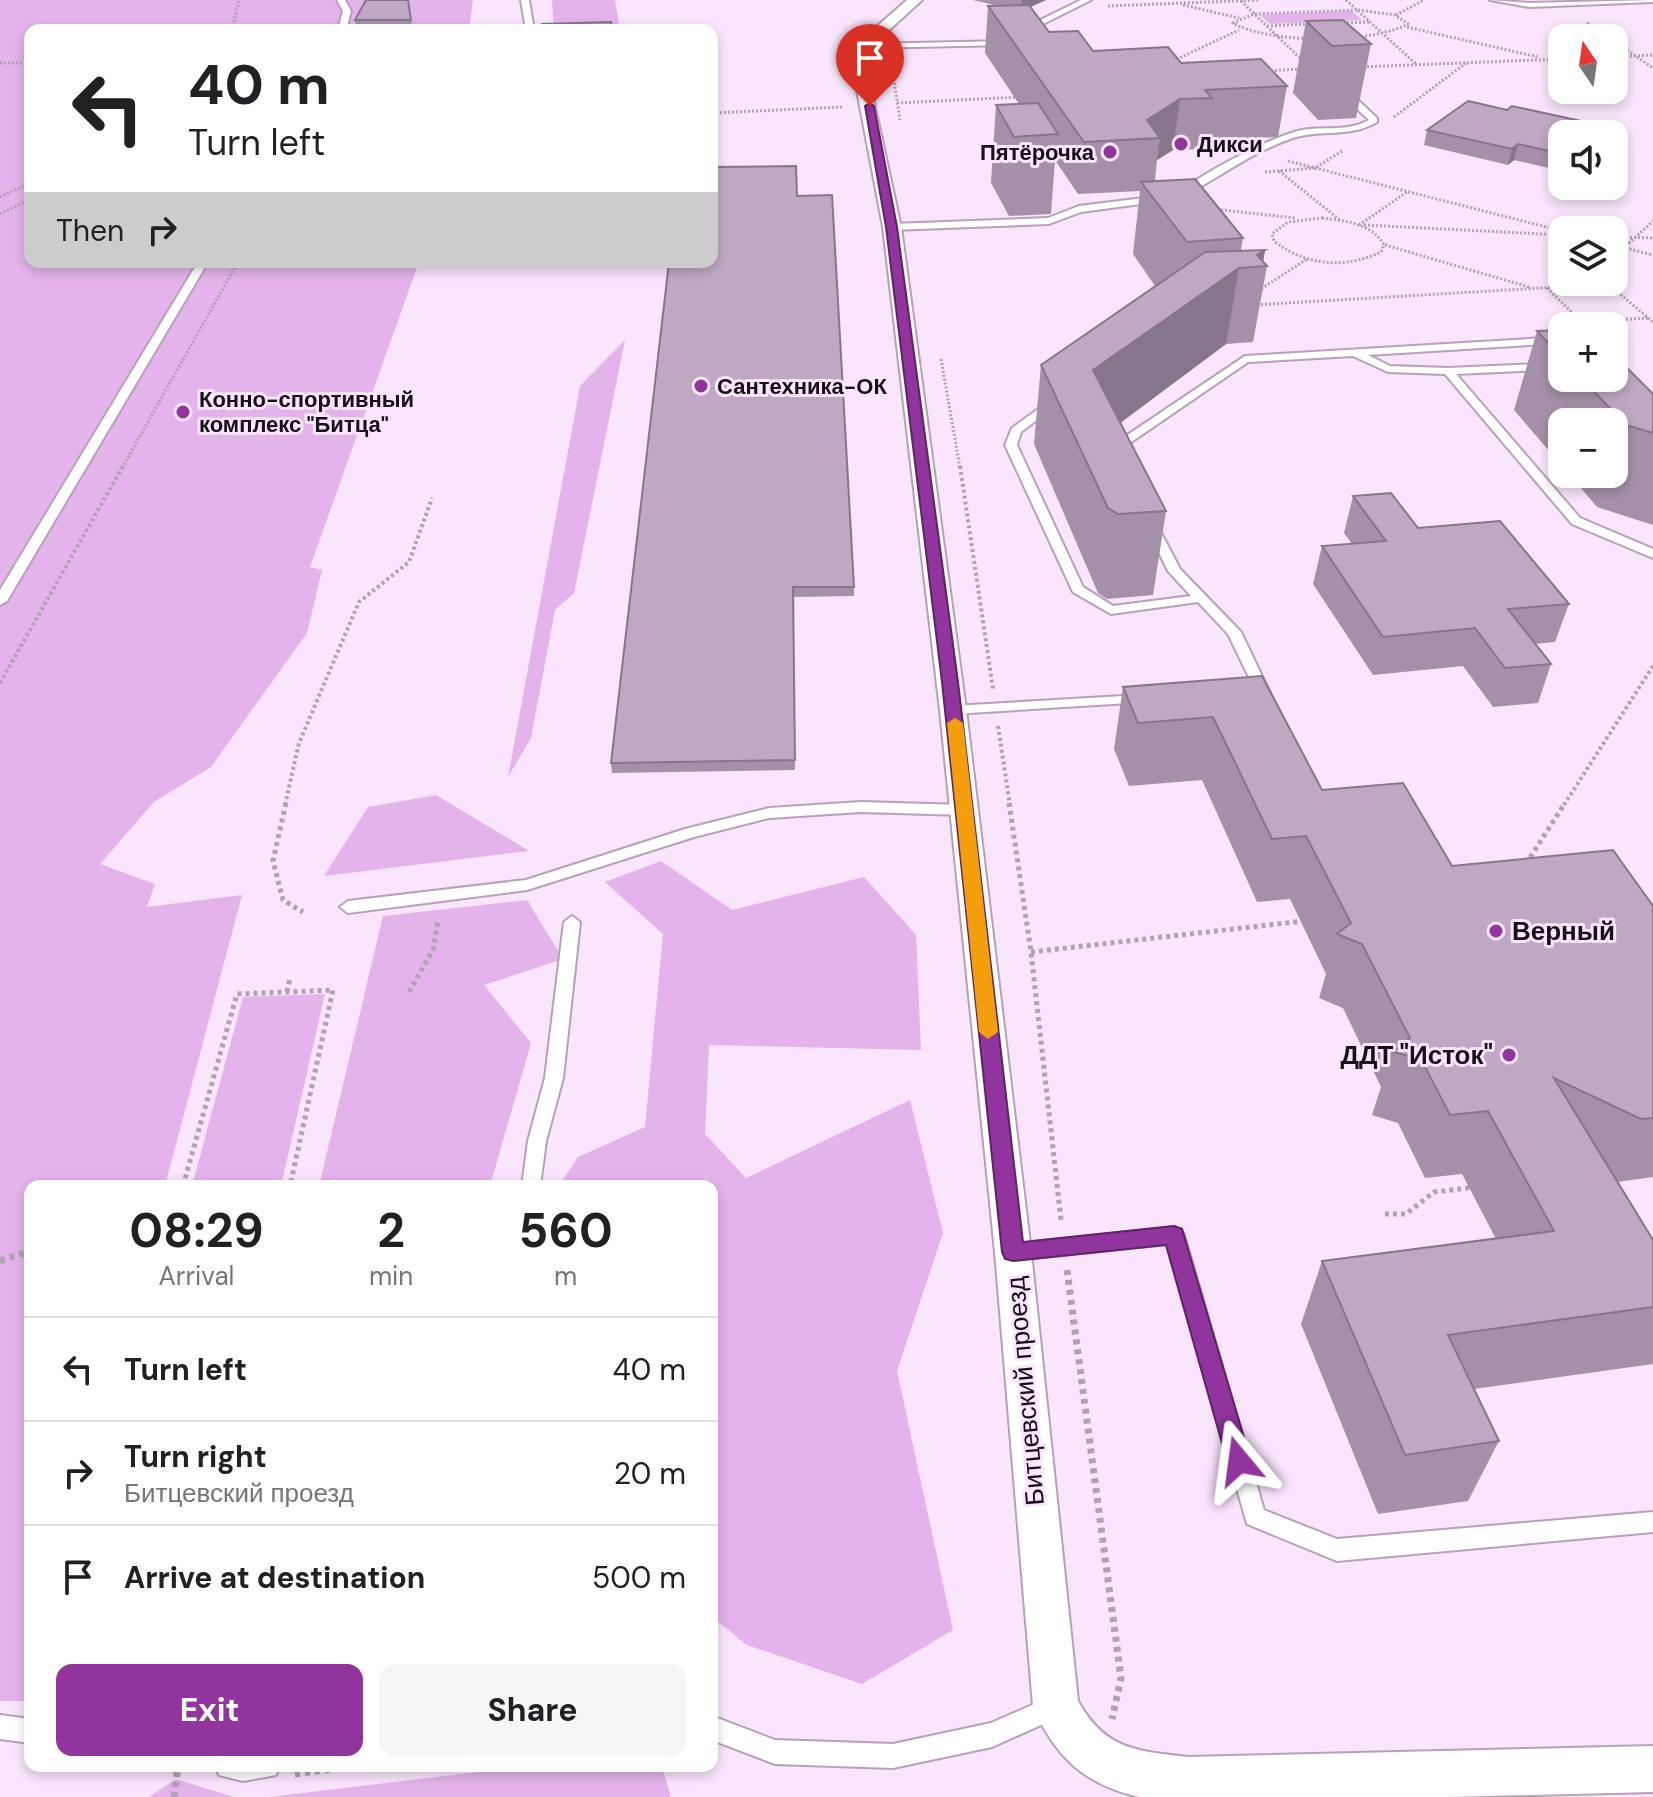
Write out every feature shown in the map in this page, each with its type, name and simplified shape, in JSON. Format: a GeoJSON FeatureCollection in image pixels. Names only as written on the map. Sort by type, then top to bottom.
{"type":"FeatureCollection","features":[{"type":"Feature","properties":{"kind":"street"},"geometry":{"type":"LineString","coordinates":[[868,43],[915,0]]}},
{"type":"Feature","properties":{"kind":"street","name":"Битцевский проезд"},"geometry":{"type":"LineString","coordinates":[[868,43],[861,75],[892,227],[953,710],[1013,1252],[1056,1706],[1071,1738],[1103,1763],[1132,1774],[1188,1780],[1653,1769]]}},
{"type":"Feature","properties":{"kind":"lane"},"geometry":{"type":"LineString","coordinates":[[343,0],[347,11],[344,24]]}},
{"type":"Feature","properties":{"kind":"lane"},"geometry":{"type":"LineString","coordinates":[[525,0],[529,24]]}},
{"type":"Feature","properties":{"kind":"lane"},"geometry":{"type":"LineString","coordinates":[[993,43],[1087,0]]}},
{"type":"Feature","properties":{"kind":"lane"},"geometry":{"type":"LineString","coordinates":[[1494,0],[1529,5],[1653,0]]}},
{"type":"Feature","properties":{"kind":"lane"},"geometry":{"type":"LineString","coordinates":[[1619,2],[1653,12]]}},
{"type":"Feature","properties":{"kind":"lane"},"geometry":{"type":"LineString","coordinates":[[868,43],[976,35]]}},
{"type":"Feature","properties":{"kind":"lane"},"geometry":{"type":"LineString","coordinates":[[868,43],[898,46],[1016,43]]}},
{"type":"Feature","properties":{"kind":"lane"},"geometry":{"type":"LineString","coordinates":[[892,227],[1049,221],[1079,209],[1179,201],[1246,158],[1300,133],[1362,129],[1374,120],[1335,84]]}},
{"type":"Feature","properties":{"kind":"lane"},"geometry":{"type":"LineString","coordinates":[[0,601],[199,268]]}},
{"type":"Feature","properties":{"kind":"lane"},"geometry":{"type":"LineString","coordinates":[[1123,469],[1117,456],[1118,446],[1245,359],[1548,341]]}},
{"type":"Feature","properties":{"kind":"lane"},"geometry":{"type":"LineString","coordinates":[[1355,353],[1388,369],[1448,371],[1548,367]]}},
{"type":"Feature","properties":{"kind":"lane"},"geometry":{"type":"LineString","coordinates":[[1448,371],[1576,521],[1653,554]]}},
{"type":"Feature","properties":{"kind":"lane"},"geometry":{"type":"LineString","coordinates":[[1065,395],[1016,430],[1011,445],[1078,589],[1111,610],[1202,598]]}},
{"type":"Feature","properties":{"kind":"lane"},"geometry":{"type":"LineString","coordinates":[[1143,507],[1174,571],[1234,632],[1264,693],[1249,694]]}},
{"type":"Feature","properties":{"kind":"lane"},"geometry":{"type":"LineString","coordinates":[[953,710],[1156,698]]}},
{"type":"Feature","properties":{"kind":"lane"},"geometry":{"type":"LineString","coordinates":[[348,907],[527,885],[690,833],[769,813],[861,807],[964,810]]}},
{"type":"Feature","properties":{"kind":"lane"},"geometry":{"type":"LineString","coordinates":[[532,1180],[537,1141],[554,1078],[572,922]]}},
{"type":"Feature","properties":{"kind":"lane"},"geometry":{"type":"LineString","coordinates":[[1013,1252],[1174,1235],[1255,1517],[1337,1550],[1653,1522]]}},
{"type":"Feature","properties":{"kind":"lane"},"geometry":{"type":"LineString","coordinates":[[718,1730],[775,1752],[893,1756],[992,1735],[1056,1706]]}},
{"type":"Feature","properties":{"kind":"lane"},"geometry":{"type":"LineString","coordinates":[[0,1727],[24,1730]]}},
{"type":"Feature","properties":{"kind":"path"},"geometry":{"type":"LineString","coordinates":[[234,24],[239,0]]}},
{"type":"Feature","properties":{"kind":"path"},"geometry":{"type":"LineString","coordinates":[[1159,0],[1240,18]]}},
{"type":"Feature","properties":{"kind":"path"},"geometry":{"type":"LineString","coordinates":[[1240,0],[1311,69],[1264,71]]}},
{"type":"Feature","properties":{"kind":"path"},"geometry":{"type":"LineString","coordinates":[[1072,7],[1259,0]]}},
{"type":"Feature","properties":{"kind":"path"},"geometry":{"type":"LineString","coordinates":[[1346,0],[1416,65]]}},
{"type":"Feature","properties":{"kind":"path"},"geometry":{"type":"LineString","coordinates":[[1395,15],[1424,0]]}},
{"type":"Feature","properties":{"kind":"path"},"geometry":{"type":"LineString","coordinates":[[1239,30],[1233,23],[1254,14],[1358,10],[1395,15],[1408,24],[1407,27]]}},
{"type":"Feature","properties":{"kind":"path"},"geometry":{"type":"LineString","coordinates":[[1340,23],[1370,22]]}},
{"type":"Feature","properties":{"kind":"path"},"geometry":{"type":"LineString","coordinates":[[1266,26],[1310,24]]}},
{"type":"Feature","properties":{"kind":"path"},"geometry":{"type":"LineString","coordinates":[[1168,63],[1239,30],[1278,38],[1383,34],[1407,27],[1547,59]]}},
{"type":"Feature","properties":{"kind":"path"},"geometry":{"type":"LineString","coordinates":[[898,46],[892,67],[902,131]]}},
{"type":"Feature","properties":{"kind":"path"},"geometry":{"type":"LineString","coordinates":[[1628,51],[1653,68]]}},
{"type":"Feature","properties":{"kind":"path"},"geometry":{"type":"LineString","coordinates":[[1628,56],[1653,55]]}},
{"type":"Feature","properties":{"kind":"path"},"geometry":{"type":"LineString","coordinates":[[1356,67],[1547,59]]}},
{"type":"Feature","properties":{"kind":"path"},"geometry":{"type":"LineString","coordinates":[[0,63],[24,63]]}},
{"type":"Feature","properties":{"kind":"path"},"geometry":{"type":"LineString","coordinates":[[897,103],[1029,96]]}},
{"type":"Feature","properties":{"kind":"path"},"geometry":{"type":"LineString","coordinates":[[718,113],[848,107]]}},
{"type":"Feature","properties":{"kind":"path"},"geometry":{"type":"LineString","coordinates":[[1255,153],[1548,229]]}},
{"type":"Feature","properties":{"kind":"path"},"geometry":{"type":"LineString","coordinates":[[1246,158],[1279,171],[1341,220]]}},
{"type":"Feature","properties":{"kind":"path"},"geometry":{"type":"LineString","coordinates":[[0,197],[24,186]]}},
{"type":"Feature","properties":{"kind":"path"},"geometry":{"type":"LineString","coordinates":[[1359,225],[1408,192]]}},
{"type":"Feature","properties":{"kind":"path"},"geometry":{"type":"LineString","coordinates":[[1179,201],[1304,219],[1341,220],[1373,231],[1384,245],[1534,288]]}},
{"type":"Feature","properties":{"kind":"path"},"geometry":{"type":"LineString","coordinates":[[0,214],[24,202]]}},
{"type":"Feature","properties":{"kind":"path"},"geometry":{"type":"LineString","coordinates":[[1304,219],[1288,222],[1272,234],[1280,248],[1308,259],[1360,261],[1381,252],[1384,245]]}},
{"type":"Feature","properties":{"kind":"path"},"geometry":{"type":"LineString","coordinates":[[1628,244],[1653,221]]}},
{"type":"Feature","properties":{"kind":"path"},"geometry":{"type":"LineString","coordinates":[[1359,225],[1548,232]]}},
{"type":"Feature","properties":{"kind":"path"},"geometry":{"type":"LineString","coordinates":[[1628,237],[1653,238]]}},
{"type":"Feature","properties":{"kind":"path"},"geometry":{"type":"LineString","coordinates":[[1628,248],[1653,255]]}},
{"type":"Feature","properties":{"kind":"path"},"geometry":{"type":"LineString","coordinates":[[1257,291],[1308,259]]}},
{"type":"Feature","properties":{"kind":"path"},"geometry":{"type":"LineString","coordinates":[[0,683],[235,268]]}},
{"type":"Feature","properties":{"kind":"path"},"geometry":{"type":"LineString","coordinates":[[1248,305],[1546,287],[1572,312]]}},
{"type":"Feature","properties":{"kind":"path"},"geometry":{"type":"LineString","coordinates":[[1623,296],[1651,319]]}},
{"type":"Feature","properties":{"kind":"path"},"geometry":{"type":"LineString","coordinates":[[1628,321],[1651,319]]}},
{"type":"Feature","properties":{"kind":"path"},"geometry":{"type":"LineString","coordinates":[[938,347],[963,483],[1031,952],[1064,1247],[1121,1678],[1103,1763]]}},
{"type":"Feature","properties":{"kind":"path"},"geometry":{"type":"LineString","coordinates":[[303,912],[283,900],[273,861],[299,743],[359,602],[409,562],[432,498]]}},
{"type":"Feature","properties":{"kind":"path"},"geometry":{"type":"LineString","coordinates":[[1520,873],[1653,666]]}},
{"type":"Feature","properties":{"kind":"path"},"geometry":{"type":"LineString","coordinates":[[409,992],[433,950],[443,895]]}},
{"type":"Feature","properties":{"kind":"path"},"geometry":{"type":"LineString","coordinates":[[1031,952],[1315,920]]}},
{"type":"Feature","properties":{"kind":"path"},"geometry":{"type":"LineString","coordinates":[[287,992],[290,978]]}},
{"type":"Feature","properties":{"kind":"path"},"geometry":{"type":"LineString","coordinates":[[185,1180],[237,994],[333,990],[291,1180]]}},
{"type":"Feature","properties":{"kind":"path"},"geometry":{"type":"LineString","coordinates":[[1385,1214],[1406,1214],[1434,1192],[1481,1187]]}},
{"type":"Feature","properties":{"kind":"path"},"geometry":{"type":"LineString","coordinates":[[0,1261],[24,1253]]}},
{"type":"Feature","properties":{"kind":"path"},"geometry":{"type":"LineString","coordinates":[[174,1797],[177,1772]]}},
{"type":"Feature","properties":{"kind":"shaded area","name":"Конно-спортивный комплекс \"Битца\""},"geometry":{"type":"Polygon","coordinates":[[[0,0],[473,0],[470,24],[24,24],[24,268],[417,268],[310,567],[322,570],[307,633],[211,767],[154,802],[100,864],[155,884],[147,907],[242,895],[167,1180],[24,1180],[24,1701],[0,1701],[0,0]]]}},
{"type":"Feature","properties":{"kind":"shaded area"},"geometry":{"type":"Polygon","coordinates":[[[552,0],[615,0],[619,24],[554,24],[552,0]]]}},
{"type":"Feature","properties":{"kind":"shaded area"},"geometry":{"type":"Polygon","coordinates":[[[1352,11],[1362,20],[1270,24],[1260,15],[1352,11]]]}},
{"type":"Feature","properties":{"kind":"shaded area"},"geometry":{"type":"Polygon","coordinates":[[[625,340],[574,593],[555,610],[531,738],[508,777],[580,386],[625,340]]]}},
{"type":"Feature","properties":{"kind":"shaded area"},"geometry":{"type":"Polygon","coordinates":[[[436,795],[529,851],[324,876],[368,807],[436,795]]]}},
{"type":"Feature","properties":{"kind":"shaded area"},"geometry":{"type":"Polygon","coordinates":[[[661,861],[732,910],[864,877],[916,935],[921,1050],[709,1045],[705,1134],[746,1178],[910,1100],[943,1233],[897,1371],[953,1630],[862,1684],[747,1645],[718,1622],[718,1180],[563,1180],[578,1157],[645,1127],[663,934],[605,882],[661,861]]]}},
{"type":"Feature","properties":{"kind":"shaded area"},"geometry":{"type":"Polygon","coordinates":[[[527,900],[563,959],[484,985],[531,1043],[492,1180],[320,1180],[383,916],[527,900]]]}},
{"type":"Feature","properties":{"kind":"shaded area"},"geometry":{"type":"Polygon","coordinates":[[[325,994],[282,1180],[194,1180],[243,997],[325,994]]]}},
{"type":"Feature","properties":{"kind":"shaded area"},"geometry":{"type":"Polygon","coordinates":[[[478,1772],[664,1772],[671,1797],[269,1797],[478,1772]]]}},
{"type":"Feature","properties":{"kind":"shaded area"},"geometry":{"type":"Polygon","coordinates":[[[176,1779],[234,1797],[149,1797],[176,1779]]]}},
{"type":"Feature","properties":{"kind":"building"},"geometry":{"type":"Polygon","coordinates":[[[366,0],[408,0],[411,20],[355,20],[366,0]]]}},
{"type":"Feature","properties":{"kind":"building"},"geometry":{"type":"Polygon","coordinates":[[[1029,5],[1049,32],[1078,31],[1093,51],[1168,47],[1181,63],[1261,59],[1287,86],[1205,90],[1212,98],[1180,99],[1147,120],[1160,138],[1084,142],[988,6],[1029,5]]]}},
{"type":"Feature","properties":{"kind":"building"},"geometry":{"type":"Polygon","coordinates":[[[1343,20],[1371,44],[1332,46],[1306,21],[1343,20]]]}},
{"type":"Feature","properties":{"kind":"building"},"geometry":{"type":"Polygon","coordinates":[[[611,22],[611,24],[542,24],[611,22]]]}},
{"type":"Feature","properties":{"kind":"building"},"geometry":{"type":"Polygon","coordinates":[[[1468,101],[1507,110],[1512,106],[1577,120],[1548,120],[1548,151],[1518,144],[1512,149],[1427,130],[1468,101]]]}},
{"type":"Feature","properties":{"kind":"building"},"geometry":{"type":"Polygon","coordinates":[[[1038,103],[1058,134],[1014,137],[996,105],[1038,103]]]}},
{"type":"Feature","properties":{"kind":"building"},"geometry":{"type":"Polygon","coordinates":[[[796,166],[797,196],[832,195],[854,587],[793,587],[795,760],[611,763],[668,268],[718,268],[718,167],[796,166]]]}},
{"type":"Feature","properties":{"kind":"building"},"geometry":{"type":"Polygon","coordinates":[[[1195,179],[1243,238],[1187,242],[1141,182],[1195,179]]]}},
{"type":"Feature","properties":{"kind":"building"},"geometry":{"type":"Polygon","coordinates":[[[1265,250],[1257,255],[1267,266],[1239,268],[1093,370],[1166,511],[1118,514],[1108,508],[1041,365],[1205,252],[1265,250]]]}},
{"type":"Feature","properties":{"kind":"building"},"geometry":{"type":"Polygon","coordinates":[[[1537,331],[1548,331],[1548,343],[1537,331]]]}},
{"type":"Feature","properties":{"kind":"building"},"geometry":{"type":"Polygon","coordinates":[[[1628,369],[1653,394],[1653,433],[1628,426],[1628,408],[1610,408],[1594,392],[1628,392],[1628,369]]]}},
{"type":"Feature","properties":{"kind":"building"},"geometry":{"type":"Polygon","coordinates":[[[1391,493],[1418,528],[1500,521],[1569,604],[1508,609],[1551,664],[1505,668],[1475,628],[1383,637],[1322,546],[1386,541],[1353,496],[1391,493]]]}},
{"type":"Feature","properties":{"kind":"building"},"geometry":{"type":"Polygon","coordinates":[[[1262,676],[1322,790],[1403,783],[1452,866],[1613,850],[1653,906],[1653,1118],[1641,1119],[1554,1078],[1653,1240],[1653,1307],[1448,1335],[1499,1441],[1405,1455],[1322,1261],[1554,1231],[1488,1111],[1450,1115],[1421,1059],[1393,1052],[1410,1038],[1362,944],[1337,934],[1351,923],[1306,836],[1272,839],[1213,717],[1138,723],[1123,687],[1262,676]]]}},
{"type":"Feature","properties":{"kind":"slow traffic"},"geometry":{"type":"LineString","coordinates":[[955,723],[988,1032]]}},
{"type":"Feature","properties":{"kind":"place","name":"Дикси"},"geometry":{"type":"Point","coordinates":[1181,144]}},
{"type":"Feature","properties":{"kind":"place","name":"Пятёрочка"},"geometry":{"type":"Point","coordinates":[1110,152]}},
{"type":"Feature","properties":{"kind":"place","name":"Сантехника-ОК"},"geometry":{"type":"Point","coordinates":[701,386]}},
{"type":"Feature","properties":{"kind":"place","name":"Конно-спортивный комплекс \"Битца\""},"geometry":{"type":"Point","coordinates":[183,412]}},
{"type":"Feature","properties":{"kind":"place","name":"Верный"},"geometry":{"type":"Point","coordinates":[1496,931]}},
{"type":"Feature","properties":{"kind":"place","name":"ДДТ \"Исток\""},"geometry":{"type":"Point","coordinates":[1509,1055]}},
{"type":"Feature","properties":{"kind":"route"},"geometry":{"type":"LineString","coordinates":[[870,106],[892,227],[950,682],[1013,1252],[1174,1235],[1239,1461]]}}]}
